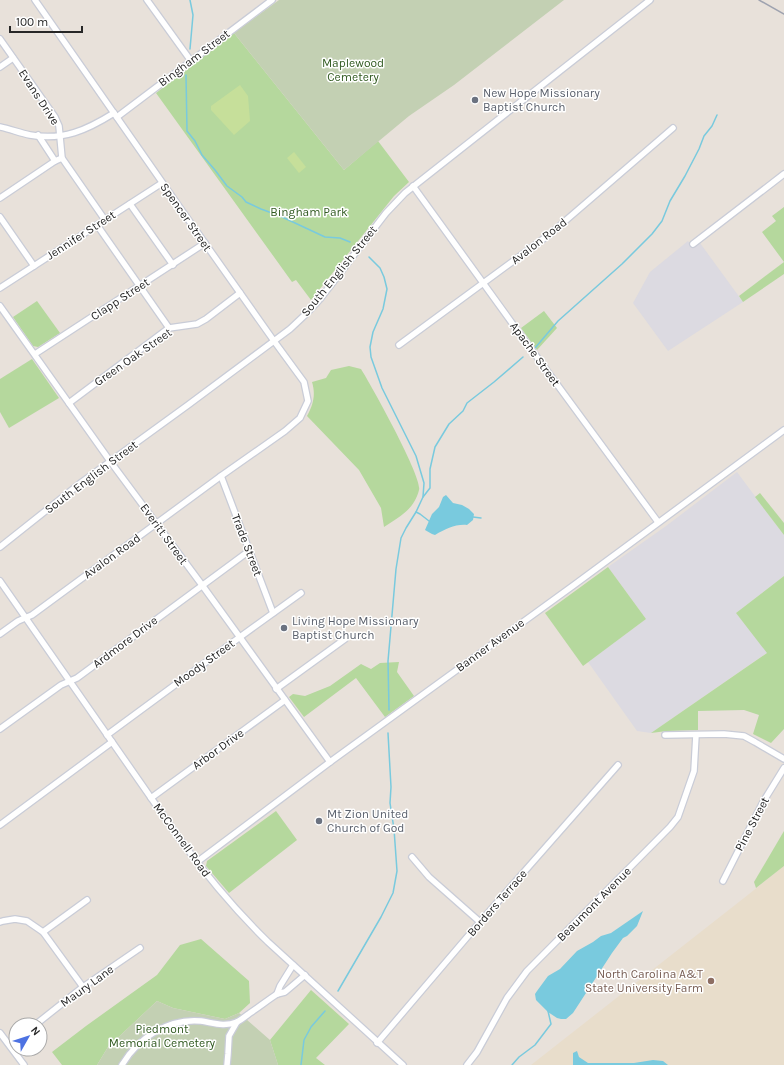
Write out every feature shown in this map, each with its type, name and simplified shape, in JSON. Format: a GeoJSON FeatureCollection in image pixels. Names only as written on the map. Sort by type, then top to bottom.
{"type":"FeatureCollection","features":[{"type":"Feature","properties":{"kind":"street","name":"Spencer Street"},"geometry":{"type":"LineString","coordinates":[[35,0],[162,183],[304,382],[308,401],[300,418],[282,433]]}},
{"type":"Feature","properties":{"kind":"street"},"geometry":{"type":"LineString","coordinates":[[147,0],[191,61]]}},
{"type":"Feature","properties":{"kind":"street","name":"Bingham Street"},"geometry":{"type":"LineString","coordinates":[[0,127],[30,134],[50,136],[70,134],[86,129],[115,115],[191,61],[272,0]]}},
{"type":"Feature","properties":{"kind":"street","name":"South English Street"},"geometry":{"type":"LineString","coordinates":[[0,547],[110,461],[188,405],[299,321],[327,290],[386,213],[413,186],[650,0]]}},
{"type":"Feature","properties":{"kind":"street","name":"Evans Drive"},"geometry":{"type":"LineString","coordinates":[[0,40],[55,117],[61,135],[62,158]]}},
{"type":"Feature","properties":{"kind":"street"},"geometry":{"type":"LineString","coordinates":[[0,67],[13,58]]}},
{"type":"Feature","properties":{"kind":"street","name":"Avalon Road"},"geometry":{"type":"LineString","coordinates":[[399,345],[550,234],[673,128]]}},
{"type":"Feature","properties":{"kind":"street","name":"Evans Drive"},"geometry":{"type":"LineString","coordinates":[[38,135],[55,161]]}},
{"type":"Feature","properties":{"kind":"street"},"geometry":{"type":"LineString","coordinates":[[0,198],[55,161],[62,158],[105,220]]}},
{"type":"Feature","properties":{"kind":"street"},"geometry":{"type":"LineString","coordinates":[[693,244],[784,174]]}},
{"type":"Feature","properties":{"kind":"street","name":"Jennifer Street"},"geometry":{"type":"LineString","coordinates":[[0,288],[162,183]]}},
{"type":"Feature","properties":{"kind":"street","name":"Apache Street"},"geometry":{"type":"LineString","coordinates":[[413,186],[606,453],[658,522]]}},
{"type":"Feature","properties":{"kind":"street"},"geometry":{"type":"LineString","coordinates":[[130,204],[173,265]]}},
{"type":"Feature","properties":{"kind":"street"},"geometry":{"type":"LineString","coordinates":[[0,217],[34,266]]}},
{"type":"Feature","properties":{"kind":"street"},"geometry":{"type":"LineString","coordinates":[[97,225],[170,328]]}},
{"type":"Feature","properties":{"kind":"street","name":"Clapp Street"},"geometry":{"type":"LineString","coordinates":[[35,354],[205,243]]}},
{"type":"Feature","properties":{"kind":"street","name":"Green Oak Street"},"geometry":{"type":"LineString","coordinates":[[69,403],[170,328],[197,324],[206,319],[240,293]]}},
{"type":"Feature","properties":{"kind":"street","name":"Everitt Street"},"geometry":{"type":"LineString","coordinates":[[0,306],[110,461],[330,762]]}},
{"type":"Feature","properties":{"kind":"street","name":"Banner Avenue"},"geometry":{"type":"LineString","coordinates":[[197,862],[330,762],[784,430]]}},
{"type":"Feature","properties":{"kind":"street","name":"Avalon Road"},"geometry":{"type":"LineString","coordinates":[[0,634],[18,621],[32,615],[220,476],[282,433]]}},
{"type":"Feature","properties":{"kind":"street","name":"Trade Street"},"geometry":{"type":"LineString","coordinates":[[220,476],[273,613]]}},
{"type":"Feature","properties":{"kind":"street","name":"Ardmore Drive"},"geometry":{"type":"LineString","coordinates":[[0,730],[61,685],[77,678],[249,551]]}},
{"type":"Feature","properties":{"kind":"street","name":"McConnell Road"},"geometry":{"type":"LineString","coordinates":[[0,581],[179,838],[240,914],[268,942],[403,1065]]}},
{"type":"Feature","properties":{"kind":"street","name":"Moody Street"},"geometry":{"type":"LineString","coordinates":[[107,735],[302,593]]}},
{"type":"Feature","properties":{"kind":"street"},"geometry":{"type":"LineString","coordinates":[[276,689],[345,639]]}},
{"type":"Feature","properties":{"kind":"street","name":"Arbor Drive"},"geometry":{"type":"LineString","coordinates":[[151,798],[285,700]]}},
{"type":"Feature","properties":{"kind":"street"},"geometry":{"type":"LineString","coordinates":[[665,736],[724,734],[744,736],[784,759]]}},
{"type":"Feature","properties":{"kind":"street","name":"Beaumont Avenue"},"geometry":{"type":"LineString","coordinates":[[467,1065],[477,1052],[507,998],[527,971],[670,827],[678,817],[694,771],[696,735]]}},
{"type":"Feature","properties":{"kind":"street"},"geometry":{"type":"LineString","coordinates":[[0,816],[2,824],[112,742]]}},
{"type":"Feature","properties":{"kind":"street","name":"Borders Terrace"},"geometry":{"type":"LineString","coordinates":[[377,1042],[618,765]]}},
{"type":"Feature","properties":{"kind":"street","name":"Pine Street"},"geometry":{"type":"LineString","coordinates":[[723,881],[763,802],[784,768]]}},
{"type":"Feature","properties":{"kind":"street"},"geometry":{"type":"LineString","coordinates":[[412,856],[429,877],[480,922]]}},
{"type":"Feature","properties":{"kind":"street"},"geometry":{"type":"LineString","coordinates":[[43,932],[87,900]]}},
{"type":"Feature","properties":{"kind":"street"},"geometry":{"type":"LineString","coordinates":[[0,922],[14,919],[27,921],[43,932],[84,987]]}},
{"type":"Feature","properties":{"kind":"street","name":"Maury Lane"},"geometry":{"type":"LineString","coordinates":[[45,1017],[84,987],[140,948]]}},
{"type":"Feature","properties":{"kind":"street"},"geometry":{"type":"LineString","coordinates":[[277,994],[280,986],[293,965]]}},
{"type":"Feature","properties":{"kind":"street"},"geometry":{"type":"LineString","coordinates":[[122,1065],[127,1056],[145,1038],[162,1027],[179,1022],[199,1021],[222,1025],[237,1022],[277,994],[285,992],[305,976]]}},
{"type":"Feature","properties":{"kind":"street"},"geometry":{"type":"LineString","coordinates":[[227,1065],[229,1036],[237,1022]]}},
{"type":"Feature","properties":{"kind":"street"},"geometry":{"type":"LineString","coordinates":[[0,1033],[24,1065]]}},
{"type":"Feature","properties":{"kind":"shaded area"},"geometry":{"type":"Polygon","coordinates":[[[688,241],[694,248],[700,243],[743,302],[668,351],[633,303],[650,272],[688,241]]]}},
{"type":"Feature","properties":{"kind":"shaded area"},"geometry":{"type":"Polygon","coordinates":[[[737,472],[784,535],[784,576],[736,613],[768,652],[651,733],[637,731],[588,662],[646,619],[608,567],[666,526],[737,472]]]}},
{"type":"Feature","properties":{"kind":"shaded area","name":"North Carolina A&T State University Farm"},"geometry":{"type":"Polygon","coordinates":[[[784,866],[784,1065],[531,1065],[744,898],[784,866]]]}},
{"type":"Feature","properties":{"kind":"green space","name":"Maplewood Cemetery"},"geometry":{"type":"Polygon","coordinates":[[[279,0],[564,0],[454,85],[409,116],[344,170],[234,33],[279,0]]]}},
{"type":"Feature","properties":{"kind":"green space","name":"Bingham Park"},"geometry":{"type":"Polygon","coordinates":[[[234,33],[344,170],[378,141],[409,182],[394,196],[311,300],[296,280],[292,282],[156,93],[234,33]]]}},
{"type":"Feature","properties":{"kind":"green space"},"geometry":{"type":"Polygon","coordinates":[[[240,85],[248,96],[250,121],[234,135],[211,110],[211,106],[240,85]]]}},
{"type":"Feature","properties":{"kind":"green space"},"geometry":{"type":"Polygon","coordinates":[[[294,152],[306,167],[299,173],[287,158],[294,152]]]}},
{"type":"Feature","properties":{"kind":"green space"},"geometry":{"type":"Polygon","coordinates":[[[784,207],[784,262],[762,232],[776,221],[772,216],[784,207]]]}},
{"type":"Feature","properties":{"kind":"green space"},"geometry":{"type":"Polygon","coordinates":[[[784,262],[784,274],[743,302],[739,296],[784,262]]]}},
{"type":"Feature","properties":{"kind":"green space"},"geometry":{"type":"Polygon","coordinates":[[[37,301],[60,333],[38,347],[33,346],[13,317],[37,301]]]}},
{"type":"Feature","properties":{"kind":"green space"},"geometry":{"type":"Polygon","coordinates":[[[544,311],[557,328],[537,350],[521,328],[544,311]]]}},
{"type":"Feature","properties":{"kind":"green space"},"geometry":{"type":"Polygon","coordinates":[[[32,359],[59,398],[9,428],[0,412],[0,379],[32,359]]]}},
{"type":"Feature","properties":{"kind":"green space"},"geometry":{"type":"Polygon","coordinates":[[[349,366],[361,369],[395,431],[418,482],[419,490],[414,503],[400,516],[384,527],[381,508],[359,470],[307,416],[313,400],[314,391],[312,382],[326,378],[331,370],[349,366]]]}},
{"type":"Feature","properties":{"kind":"green space"},"geometry":{"type":"Polygon","coordinates":[[[760,493],[784,523],[784,535],[755,497],[760,493]]]}},
{"type":"Feature","properties":{"kind":"green space"},"geometry":{"type":"Polygon","coordinates":[[[608,567],[646,619],[583,666],[545,613],[608,567]]]}},
{"type":"Feature","properties":{"kind":"green space"},"geometry":{"type":"Polygon","coordinates":[[[784,576],[784,729],[771,743],[753,734],[759,715],[744,710],[698,711],[698,730],[651,733],[767,653],[736,613],[784,576]]]}},
{"type":"Feature","properties":{"kind":"green space"},"geometry":{"type":"Polygon","coordinates":[[[399,662],[397,672],[414,696],[385,717],[356,678],[304,717],[289,697],[293,694],[305,696],[330,686],[361,664],[371,669],[380,663],[399,662]]]}},
{"type":"Feature","properties":{"kind":"green space"},"geometry":{"type":"Polygon","coordinates":[[[276,811],[297,840],[229,893],[206,866],[207,861],[276,811]]]}},
{"type":"Feature","properties":{"kind":"green space"},"geometry":{"type":"Polygon","coordinates":[[[784,831],[784,866],[756,888],[754,882],[784,831]]]}},
{"type":"Feature","properties":{"kind":"green space"},"geometry":{"type":"Polygon","coordinates":[[[201,939],[249,981],[250,1003],[239,1013],[225,1019],[173,1008],[157,1001],[108,1047],[97,1065],[62,1065],[52,1052],[157,975],[180,945],[201,939]]]}},
{"type":"Feature","properties":{"kind":"green space"},"geometry":{"type":"Polygon","coordinates":[[[311,990],[349,1024],[316,1058],[325,1065],[278,1065],[270,1040],[311,990]]]}},
{"type":"Feature","properties":{"kind":"green space","name":"Piedmont Memorial Cemetery"},"geometry":{"type":"Polygon","coordinates":[[[157,1001],[173,1008],[225,1019],[239,1013],[270,1040],[278,1065],[97,1065],[108,1047],[157,1001]]]}},
{"type":"Feature","properties":{"kind":"water"},"geometry":{"type":"Polygon","coordinates":[[[446,495],[453,503],[462,505],[469,509],[474,514],[473,520],[467,525],[455,526],[435,535],[425,530],[432,514],[439,507],[443,497],[446,495]]]}},
{"type":"Feature","properties":{"kind":"water"},"geometry":{"type":"Polygon","coordinates":[[[643,911],[637,926],[623,938],[573,1013],[566,1019],[557,1018],[548,1012],[536,1000],[535,994],[548,976],[560,969],[577,951],[601,936],[611,933],[643,911]]]}},
{"type":"Feature","properties":{"kind":"water"},"geometry":{"type":"Polygon","coordinates":[[[577,1051],[579,1057],[588,1063],[634,1063],[653,1060],[663,1061],[668,1065],[573,1065],[573,1053],[577,1051]]]}},
{"type":"Feature","properties":{"kind":"waterway"},"geometry":{"type":"LineString","coordinates":[[190,0],[193,15],[190,49]]}},
{"type":"Feature","properties":{"kind":"waterway"},"geometry":{"type":"LineString","coordinates":[[186,75],[187,131],[195,141],[202,155],[227,186],[242,197],[246,202],[261,209],[280,216],[325,237],[340,238],[350,242]]}},
{"type":"Feature","properties":{"kind":"waterway"},"geometry":{"type":"LineString","coordinates":[[535,348],[558,321],[622,264],[652,234],[662,221],[670,201],[685,176],[704,136],[712,126],[717,115]]}},
{"type":"Feature","properties":{"kind":"waterway"},"geometry":{"type":"LineString","coordinates":[[369,257],[380,268],[387,289],[383,309],[373,332],[370,347],[371,357],[382,388],[416,456],[424,483],[423,497]]}},
{"type":"Feature","properties":{"kind":"waterway"},"geometry":{"type":"LineString","coordinates":[[389,710],[388,661],[396,569],[401,538],[423,497],[430,488],[430,469],[435,447],[449,424],[463,411],[467,403],[523,357]]}},
{"type":"Feature","properties":{"kind":"waterway"},"geometry":{"type":"LineString","coordinates":[[416,512],[429,521]]}},
{"type":"Feature","properties":{"kind":"waterway"},"geometry":{"type":"LineString","coordinates":[[473,517],[481,518]]}},
{"type":"Feature","properties":{"kind":"waterway"},"geometry":{"type":"LineString","coordinates":[[338,991],[381,917],[393,893],[397,871],[394,829],[390,803],[391,787],[388,733]]}},
{"type":"Feature","properties":{"kind":"waterway"},"geometry":{"type":"LineString","coordinates":[[301,1065],[304,1040],[311,1027],[325,1011]]}},
{"type":"Feature","properties":{"kind":"waterway"},"geometry":{"type":"LineString","coordinates":[[512,1065],[519,1057],[535,1045],[551,1024],[548,1011]]}},
{"type":"Feature","properties":{"kind":"railway"},"geometry":{"type":"LineString","coordinates":[[759,0],[784,14]]}},
{"type":"Feature","properties":{"kind":"place","name":"New Hope Missionary Baptist Church"},"geometry":{"type":"Point","coordinates":[475,100]}},
{"type":"Feature","properties":{"kind":"place","name":"Living Hope Missionary Baptist Church"},"geometry":{"type":"Point","coordinates":[284,628]}},
{"type":"Feature","properties":{"kind":"place","name":"Mt Zion United Church of God"},"geometry":{"type":"Point","coordinates":[319,821]}},
{"type":"Feature","properties":{"kind":"place","name":"North Carolina A&T State University Farm"},"geometry":{"type":"Point","coordinates":[711,981]}}]}
